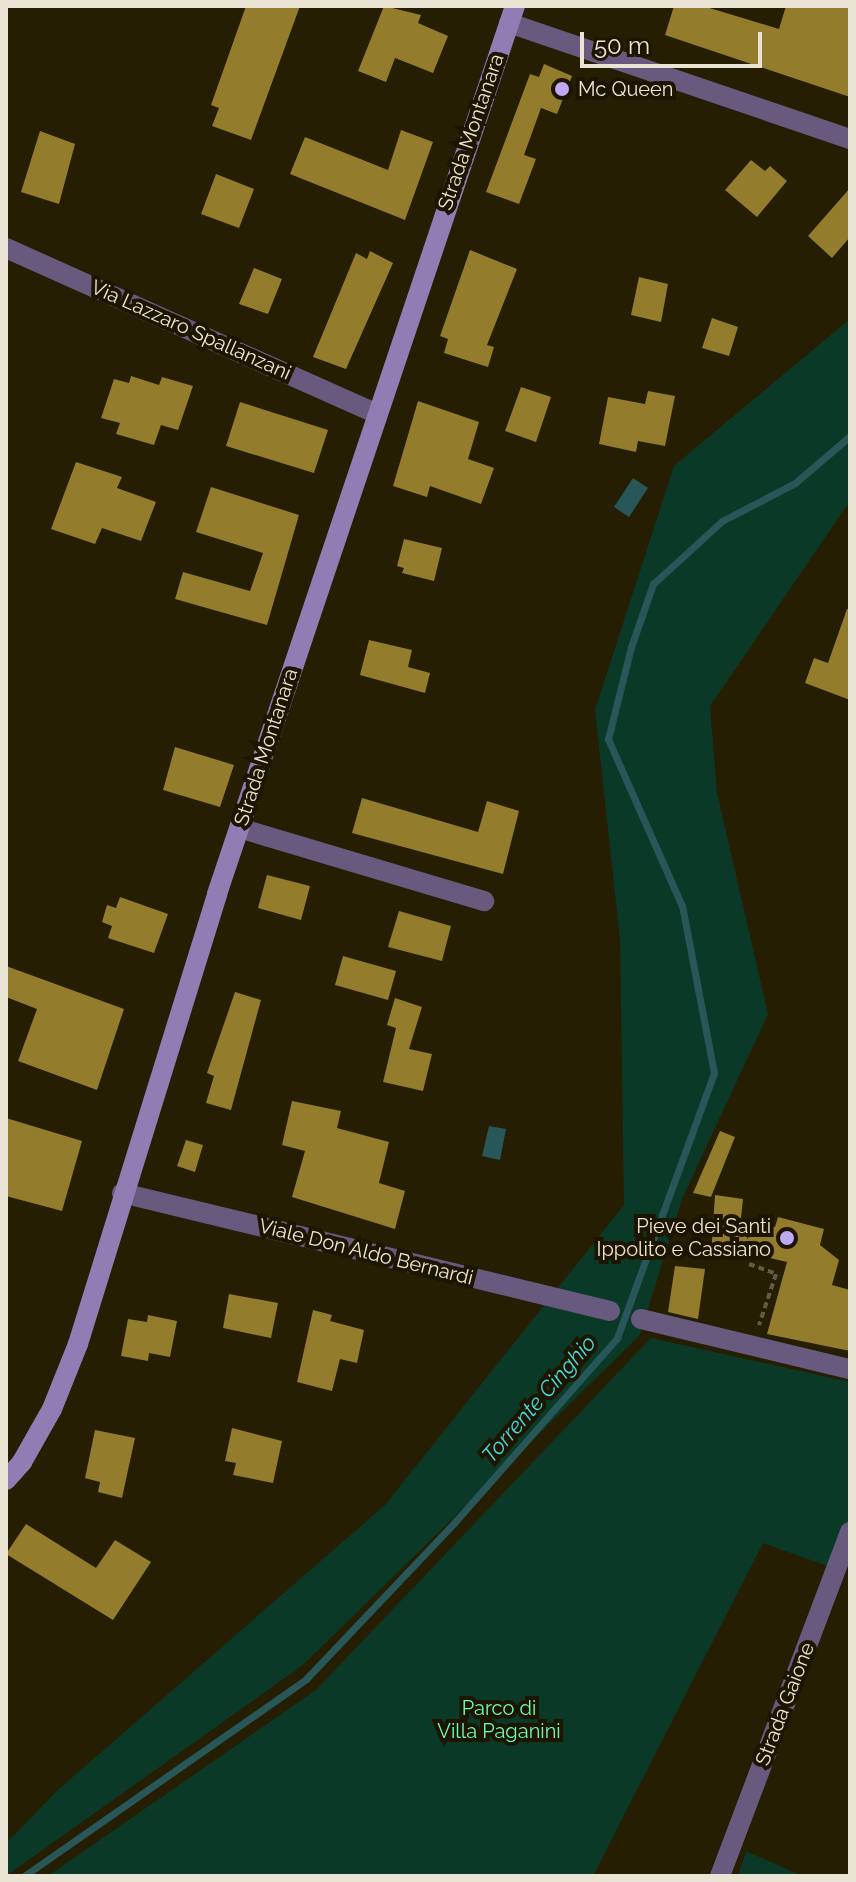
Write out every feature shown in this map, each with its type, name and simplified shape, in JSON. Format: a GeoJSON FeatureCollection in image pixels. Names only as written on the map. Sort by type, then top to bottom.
{"type":"FeatureCollection","features":[{"type":"Feature","properties":{"kind":"main road","name":"Strada Montanara"},"geometry":{"type":"LineString","coordinates":[[6,1480],[22,1462],[52,1409],[73,1357],[239,828],[375,413],[512,15]]}},
{"type":"Feature","properties":{"kind":"street"},"geometry":{"type":"LineString","coordinates":[[512,15],[850,139]]}},
{"type":"Feature","properties":{"kind":"street","name":"Via Lazzaro Spallanzani"},"geometry":{"type":"LineString","coordinates":[[6,248],[375,413]]}},
{"type":"Feature","properties":{"kind":"street"},"geometry":{"type":"LineString","coordinates":[[239,828],[484,901]]}},
{"type":"Feature","properties":{"kind":"street","name":"Viale Don Aldo Bernardi"},"geometry":{"type":"LineString","coordinates":[[122,1193],[610,1311]]}},
{"type":"Feature","properties":{"kind":"street"},"geometry":{"type":"LineString","coordinates":[[641,1319],[850,1369]]}},
{"type":"Feature","properties":{"kind":"street","name":"Strada Gaione"},"geometry":{"type":"LineString","coordinates":[[720,1876],[850,1532]]}},
{"type":"Feature","properties":{"kind":"path"},"geometry":{"type":"LineString","coordinates":[[749,1264],[776,1274],[753,1347]]}},
{"type":"Feature","properties":{"kind":"green space"},"geometry":{"type":"Polygon","coordinates":[[[850,319],[850,501],[710,706],[717,793],[768,1014],[682,1199],[640,1335],[303,1665],[6,1876],[6,1843],[59,1789],[385,1505],[624,1205],[620,939],[595,710],[674,466],[850,319]]]}},
{"type":"Feature","properties":{"kind":"green space","name":"Parco di Villa Paganini"},"geometry":{"type":"Polygon","coordinates":[[[651,1338],[850,1382],[850,1520],[833,1568],[763,1543],[593,1876],[48,1876],[316,1690],[651,1338]]]}},
{"type":"Feature","properties":{"kind":"green space"},"geometry":{"type":"Polygon","coordinates":[[[746,1851],[802,1876],[738,1876],[746,1851]]]}},
{"type":"Feature","properties":{"kind":"water"},"geometry":{"type":"Polygon","coordinates":[[[633,478],[648,488],[629,517],[614,507],[633,478]]]}},
{"type":"Feature","properties":{"kind":"water"},"geometry":{"type":"Polygon","coordinates":[[[489,1126],[506,1129],[500,1160],[482,1156],[489,1126]]]}},
{"type":"Feature","properties":{"kind":"building"},"geometry":{"type":"Polygon","coordinates":[[[246,6],[300,6],[251,140],[212,126],[219,108],[211,105],[246,6]]]}},
{"type":"Feature","properties":{"kind":"building"},"geometry":{"type":"Polygon","coordinates":[[[384,6],[421,15],[418,23],[448,36],[433,73],[395,58],[386,82],[358,71],[384,6]]]}},
{"type":"Feature","properties":{"kind":"building"},"geometry":{"type":"Polygon","coordinates":[[[674,6],[703,6],[779,29],[786,6],[850,6],[850,97],[665,35],[674,6]]]}},
{"type":"Feature","properties":{"kind":"building"},"geometry":{"type":"Polygon","coordinates":[[[544,64],[572,76],[557,114],[541,108],[524,155],[536,159],[519,204],[486,192],[530,74],[539,77],[544,64]]]}},
{"type":"Feature","properties":{"kind":"building"},"geometry":{"type":"Polygon","coordinates":[[[401,130],[433,142],[405,220],[290,174],[305,137],[388,170],[401,130]]]}},
{"type":"Feature","properties":{"kind":"building"},"geometry":{"type":"Polygon","coordinates":[[[40,131],[75,144],[59,204],[21,192],[40,131]]]}},
{"type":"Feature","properties":{"kind":"building"},"geometry":{"type":"Polygon","coordinates":[[[751,160],[765,171],[770,166],[787,181],[757,217],[725,190],[751,160]]]}},
{"type":"Feature","properties":{"kind":"building"},"geometry":{"type":"Polygon","coordinates":[[[216,174],[254,189],[239,228],[201,214],[216,174]]]}},
{"type":"Feature","properties":{"kind":"building"},"geometry":{"type":"Polygon","coordinates":[[[850,188],[850,237],[832,258],[808,236],[850,188]]]}},
{"type":"Feature","properties":{"kind":"building"},"geometry":{"type":"Polygon","coordinates":[[[470,250],[517,269],[487,345],[494,347],[488,367],[444,353],[448,339],[440,336],[470,250]]]}},
{"type":"Feature","properties":{"kind":"building"},"geometry":{"type":"Polygon","coordinates":[[[370,251],[393,263],[346,369],[313,357],[356,253],[367,259],[370,251]]]}},
{"type":"Feature","properties":{"kind":"building"},"geometry":{"type":"Polygon","coordinates":[[[254,268],[282,279],[268,314],[239,304],[254,268]]]}},
{"type":"Feature","properties":{"kind":"building"},"geometry":{"type":"Polygon","coordinates":[[[639,277],[668,284],[661,322],[631,315],[639,277]]]}},
{"type":"Feature","properties":{"kind":"building"},"geometry":{"type":"Polygon","coordinates":[[[712,318],[738,327],[729,356],[702,348],[712,318]]]}},
{"type":"Feature","properties":{"kind":"building"},"geometry":{"type":"Polygon","coordinates":[[[131,376],[159,385],[162,377],[193,386],[178,430],[161,425],[154,445],[116,434],[120,423],[101,418],[114,379],[129,383],[131,376]]]}},
{"type":"Feature","properties":{"kind":"building"},"geometry":{"type":"Polygon","coordinates":[[[521,387],[551,397],[536,442],[505,431],[521,387]]]}},
{"type":"Feature","properties":{"kind":"building"},"geometry":{"type":"Polygon","coordinates":[[[648,391],[675,396],[665,446],[638,441],[636,452],[599,444],[608,397],[645,404],[648,391]]]}},
{"type":"Feature","properties":{"kind":"building"},"geometry":{"type":"Polygon","coordinates":[[[418,401],[479,422],[468,459],[494,468],[481,504],[430,486],[427,497],[393,486],[418,401]]]}},
{"type":"Feature","properties":{"kind":"building"},"geometry":{"type":"Polygon","coordinates":[[[240,402],[328,430],[314,473],[226,446],[240,402]]]}},
{"type":"Feature","properties":{"kind":"building"},"geometry":{"type":"Polygon","coordinates":[[[76,462],[122,477],[117,488],[156,502],[141,541],[102,528],[95,544],[51,529],[76,462]]]}},
{"type":"Feature","properties":{"kind":"building"},"geometry":{"type":"Polygon","coordinates":[[[211,487],[299,515],[267,625],[175,599],[183,572],[250,591],[263,553],[196,532],[211,487]]]}},
{"type":"Feature","properties":{"kind":"building"},"geometry":{"type":"Polygon","coordinates":[[[404,539],[442,548],[434,581],[402,573],[404,568],[397,566],[404,539]]]}},
{"type":"Feature","properties":{"kind":"building"},"geometry":{"type":"Polygon","coordinates":[[[847,609],[850,609],[850,700],[805,683],[814,658],[828,663],[847,609]]]}},
{"type":"Feature","properties":{"kind":"building"},"geometry":{"type":"Polygon","coordinates":[[[369,640],[412,650],[408,667],[430,673],[425,693],[360,675],[369,640]]]}},
{"type":"Feature","properties":{"kind":"building"},"geometry":{"type":"Polygon","coordinates":[[[175,747],[234,765],[220,807],[163,790],[175,747]]]}},
{"type":"Feature","properties":{"kind":"building"},"geometry":{"type":"Polygon","coordinates":[[[362,798],[478,832],[487,801],[519,811],[503,874],[352,833],[362,798]]]}},
{"type":"Feature","properties":{"kind":"building"},"geometry":{"type":"Polygon","coordinates":[[[267,875],[310,886],[301,920],[258,908],[267,875]]]}},
{"type":"Feature","properties":{"kind":"building"},"geometry":{"type":"Polygon","coordinates":[[[120,897],[168,914],[154,953],[108,938],[112,926],[102,922],[107,905],[116,908],[120,897]]]}},
{"type":"Feature","properties":{"kind":"building"},"geometry":{"type":"Polygon","coordinates":[[[399,911],[451,926],[442,961],[388,947],[399,911]]]}},
{"type":"Feature","properties":{"kind":"building"},"geometry":{"type":"Polygon","coordinates":[[[343,956],[396,971],[388,1000],[335,985],[343,956]]]}},
{"type":"Feature","properties":{"kind":"building"},"geometry":{"type":"Polygon","coordinates":[[[6,966],[124,1009],[97,1090],[18,1061],[37,1009],[6,997],[6,966]]]}},
{"type":"Feature","properties":{"kind":"building"},"geometry":{"type":"Polygon","coordinates":[[[235,992],[261,1000],[231,1110],[206,1103],[214,1076],[207,1073],[235,992]]]}},
{"type":"Feature","properties":{"kind":"building"},"geometry":{"type":"Polygon","coordinates":[[[395,998],[422,1007],[409,1049],[432,1054],[423,1091],[383,1082],[396,1028],[387,1025],[395,998]]]}},
{"type":"Feature","properties":{"kind":"building"},"geometry":{"type":"Polygon","coordinates":[[[292,1101],[341,1111],[337,1128],[389,1142],[379,1183],[405,1191],[395,1229],[292,1197],[305,1151],[282,1145],[292,1101]]]}},
{"type":"Feature","properties":{"kind":"building"},"geometry":{"type":"Polygon","coordinates":[[[6,1118],[82,1141],[62,1211],[6,1196],[6,1118]]]}},
{"type":"Feature","properties":{"kind":"building"},"geometry":{"type":"Polygon","coordinates":[[[720,1131],[735,1137],[711,1197],[693,1193],[720,1131]]]}},
{"type":"Feature","properties":{"kind":"building"},"geometry":{"type":"Polygon","coordinates":[[[186,1140],[203,1145],[195,1172],[177,1166],[186,1140]]]}},
{"type":"Feature","properties":{"kind":"building"},"geometry":{"type":"Polygon","coordinates":[[[715,1195],[743,1199],[741,1218],[775,1227],[778,1217],[824,1229],[820,1245],[839,1260],[832,1285],[850,1290],[850,1351],[767,1334],[787,1262],[738,1250],[738,1257],[711,1256],[715,1195]]]}},
{"type":"Feature","properties":{"kind":"building"},"geometry":{"type":"Polygon","coordinates":[[[675,1266],[705,1269],[698,1319],[668,1312],[675,1266]]]}},
{"type":"Feature","properties":{"kind":"building"},"geometry":{"type":"Polygon","coordinates":[[[229,1294],[278,1303],[271,1338],[223,1328],[229,1294]]]}},
{"type":"Feature","properties":{"kind":"building"},"geometry":{"type":"Polygon","coordinates":[[[313,1310],[332,1315],[330,1321],[364,1330],[357,1363],[340,1359],[332,1391],[297,1382],[313,1310]]]}},
{"type":"Feature","properties":{"kind":"building"},"geometry":{"type":"Polygon","coordinates":[[[148,1315],[177,1321],[170,1357],[149,1353],[148,1361],[121,1356],[128,1319],[147,1322],[148,1315]]]}},
{"type":"Feature","properties":{"kind":"building"},"geometry":{"type":"Polygon","coordinates":[[[232,1428],[282,1441],[273,1483],[233,1475],[236,1463],[225,1461],[232,1428]]]}},
{"type":"Feature","properties":{"kind":"building"},"geometry":{"type":"Polygon","coordinates":[[[95,1430],[135,1438],[122,1498],[98,1492],[100,1482],[85,1478],[95,1430]]]}},
{"type":"Feature","properties":{"kind":"building"},"geometry":{"type":"Polygon","coordinates":[[[26,1524],[96,1568],[115,1540],[151,1562],[113,1620],[6,1554],[26,1524]]]}},
{"type":"Feature","properties":{"kind":"waterway","name":"Torrente Cinghio"},"geometry":{"type":"LineString","coordinates":[[24,1876],[306,1679],[454,1523],[617,1338],[714,1073],[682,906],[608,739],[631,647],[653,584],[722,521],[795,483],[850,436]]}},
{"type":"Feature","properties":{"kind":"place","name":"Mc Queen"},"geometry":{"type":"Point","coordinates":[562,89]}},
{"type":"Feature","properties":{"kind":"place","name":"Pieve dei Santi Ippolito e Cassiano"},"geometry":{"type":"Point","coordinates":[787,1238]}}]}
